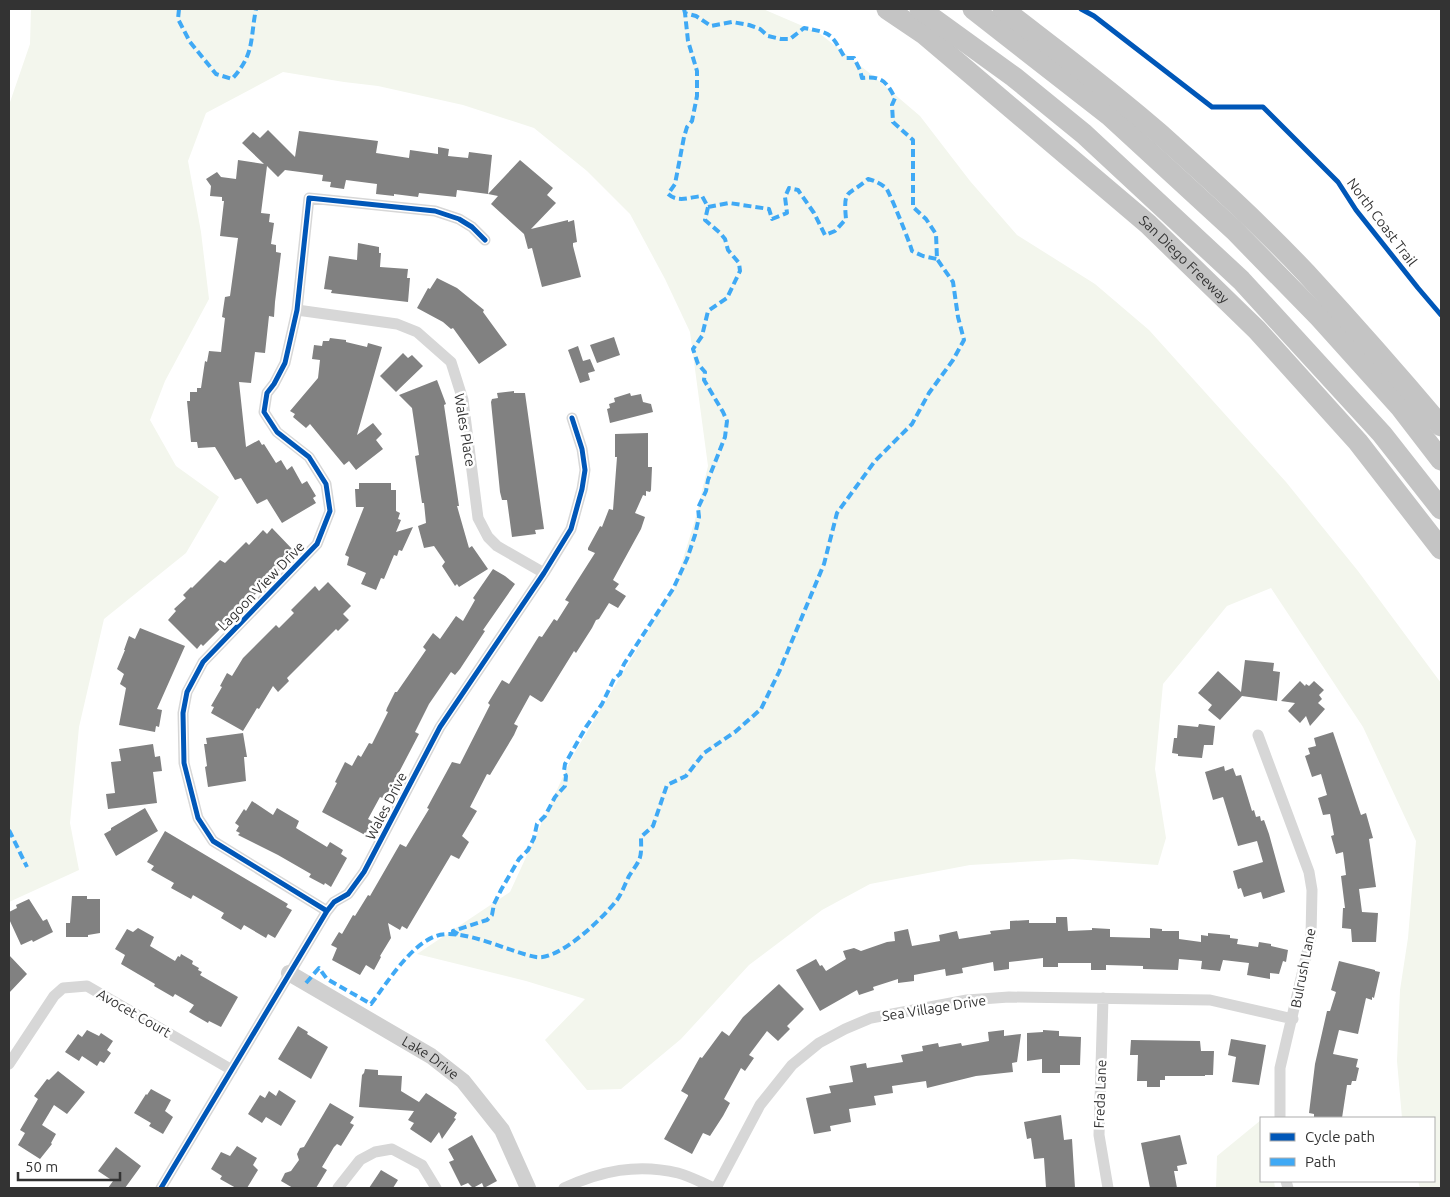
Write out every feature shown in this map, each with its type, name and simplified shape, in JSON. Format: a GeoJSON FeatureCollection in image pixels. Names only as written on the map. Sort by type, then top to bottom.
{"type":"FeatureCollection","features":[{"type":"Feature","properties":{"kind":"highway","name":"San Diego Freeway"},"geometry":{"type":"LineString","coordinates":[[887,9],[924,34],[1148,224],[1257,330],[1351,435],[1441,549]]}},
{"type":"Feature","properties":{"kind":"highway"},"geometry":{"type":"LineString","coordinates":[[920,9],[1014,77],[1084,134],[1241,280],[1376,428],[1441,509]]}},
{"type":"Feature","properties":{"kind":"highway"},"geometry":{"type":"LineString","coordinates":[[973,9],[1110,116],[1234,230],[1320,318],[1401,408],[1441,460]]}},
{"type":"Feature","properties":{"kind":"highway"},"geometry":{"type":"LineString","coordinates":[[1003,9],[1074,63],[1159,134],[1238,206],[1305,272],[1392,368],[1441,426]]}},
{"type":"Feature","properties":{"kind":"street","name":"Lagoon View Drive"},"geometry":{"type":"LineString","coordinates":[[327,911],[213,841],[198,818],[184,763],[183,713],[187,692],[203,662],[317,544],[330,511],[326,484],[309,457],[277,432],[264,412],[267,393],[285,363],[297,310],[309,198],[435,211],[458,219],[472,227],[485,240]]}},
{"type":"Feature","properties":{"kind":"street","name":"Wales Place"},"geometry":{"type":"LineString","coordinates":[[297,310],[397,324],[417,332],[451,362],[462,400],[478,518],[488,537],[497,546],[544,574]]}},
{"type":"Feature","properties":{"kind":"street","name":"Wales Drive"},"geometry":{"type":"LineString","coordinates":[[161,1188],[171,1175],[327,911],[334,902],[348,894],[364,872],[440,727],[544,574],[571,528],[582,489],[585,470],[582,449],[572,418]]}},
{"type":"Feature","properties":{"kind":"street","name":"Bulrush Lane"},"geometry":{"type":"LineString","coordinates":[[1258,735],[1309,872],[1312,890],[1311,936],[1280,1068],[1280,1117]]}},
{"type":"Feature","properties":{"kind":"street","name":"Lake Drive"},"geometry":{"type":"LineString","coordinates":[[289,973],[431,1056],[463,1081],[502,1130],[528,1188]]}},
{"type":"Feature","properties":{"kind":"street","name":"Avocet Court"},"geometry":{"type":"LineString","coordinates":[[9,1064],[54,996],[63,988],[86,986],[232,1070]]}},
{"type":"Feature","properties":{"kind":"street","name":"Sea Village Drive"},"geometry":{"type":"LineString","coordinates":[[715,1188],[760,1105],[792,1065],[819,1044],[845,1029],[871,1018],[967,1000],[1009,997],[1210,1000],[1293,1019]]}},
{"type":"Feature","properties":{"kind":"street","name":"Freda Lane"},"geometry":{"type":"LineString","coordinates":[[1103,998],[1098,1135],[1108,1188]]}},
{"type":"Feature","properties":{"kind":"street"},"geometry":{"type":"LineString","coordinates":[[338,1188],[360,1160],[375,1152],[392,1149],[422,1165],[436,1188]]}},
{"type":"Feature","properties":{"kind":"street"},"geometry":{"type":"LineString","coordinates":[[564,1188],[588,1177],[633,1168],[678,1173],[715,1188]]}},
{"type":"Feature","properties":{"kind":"shaded area"},"geometry":{"type":"Polygon","coordinates":[[[31,9],[763,9],[819,33],[872,75],[920,116],[970,181],[1017,235],[1095,284],[1149,330],[1286,482],[1358,571],[1441,683],[1441,1188],[1420,1188],[1418,1182],[1435,1182],[1435,1117],[1402,1117],[1397,1061],[1400,990],[1408,938],[1416,841],[1363,727],[1271,588],[1227,606],[1163,684],[1155,769],[1166,838],[1158,865],[1073,859],[970,865],[870,884],[822,910],[749,965],[681,1039],[621,1089],[587,1090],[545,1040],[585,999],[526,981],[417,954],[510,892],[572,757],[674,588],[695,520],[708,466],[690,332],[665,279],[630,214],[587,171],[534,128],[463,105],[378,86],[283,72],[206,113],[188,161],[201,232],[209,299],[165,381],[150,420],[176,466],[219,497],[186,553],[104,619],[79,727],[70,823],[79,870],[9,902],[9,105],[30,44],[31,9]]]}},
{"type":"Feature","properties":{"kind":"shaded area"},"geometry":{"type":"Polygon","coordinates":[[[1260,1121],[1260,1182],[1274,1182],[1275,1188],[1216,1188],[1217,1156],[1260,1121]]]}},
{"type":"Feature","properties":{"kind":"building"},"geometry":{"type":"Polygon","coordinates":[[[268,130],[295,157],[299,131],[378,141],[376,153],[409,158],[410,150],[438,154],[438,147],[449,149],[448,156],[468,158],[469,152],[492,155],[488,194],[457,190],[456,197],[419,193],[418,197],[376,194],[377,184],[346,180],[344,189],[330,187],[331,182],[322,181],[323,175],[285,170],[278,177],[267,166],[261,213],[270,214],[269,222],[274,223],[271,244],[276,245],[276,252],[281,253],[274,317],[269,316],[265,353],[255,352],[251,383],[239,382],[246,447],[259,440],[262,445],[264,444],[276,463],[281,460],[287,470],[292,466],[302,484],[307,481],[316,496],[313,498],[316,503],[282,523],[267,499],[257,504],[241,478],[235,480],[215,447],[198,448],[197,442],[191,442],[187,401],[190,401],[190,392],[197,392],[197,388],[201,388],[205,361],[207,362],[209,351],[221,352],[225,318],[222,317],[225,297],[230,296],[238,238],[220,236],[224,201],[222,201],[222,197],[210,196],[211,186],[206,179],[217,172],[221,177],[236,179],[238,160],[264,164],[242,143],[253,132],[260,138],[268,130]]]}},
{"type":"Feature","properties":{"kind":"building"},"geometry":{"type":"Polygon","coordinates":[[[520,160],[553,188],[547,195],[556,203],[531,229],[574,220],[577,242],[573,243],[573,246],[581,277],[542,287],[532,248],[528,249],[524,234],[491,204],[498,196],[488,194],[520,160]]]}},
{"type":"Feature","properties":{"kind":"building"},"geometry":{"type":"Polygon","coordinates":[[[358,243],[379,247],[379,253],[381,253],[380,267],[408,269],[407,278],[410,278],[408,302],[331,293],[332,290],[324,289],[329,256],[357,260],[358,243]]]}},
{"type":"Feature","properties":{"kind":"building"},"geometry":{"type":"Polygon","coordinates":[[[437,278],[457,288],[484,310],[483,312],[507,345],[479,364],[453,328],[451,329],[443,322],[417,308],[428,288],[430,289],[437,278]]]}},
{"type":"Feature","properties":{"kind":"building"},"geometry":{"type":"Polygon","coordinates":[[[614,337],[620,355],[597,363],[590,345],[614,337]]]}},
{"type":"Feature","properties":{"kind":"building"},"geometry":{"type":"Polygon","coordinates":[[[330,338],[346,340],[346,342],[367,347],[368,343],[382,347],[357,435],[373,423],[382,434],[376,440],[383,449],[356,470],[349,461],[344,465],[310,424],[306,428],[293,417],[295,414],[290,411],[318,378],[320,360],[312,359],[314,345],[322,346],[323,341],[329,341],[330,338]]]}},
{"type":"Feature","properties":{"kind":"building"},"geometry":{"type":"Polygon","coordinates":[[[578,346],[583,361],[590,359],[595,371],[588,373],[590,380],[580,383],[568,350],[578,346]]]}},
{"type":"Feature","properties":{"kind":"building"},"geometry":{"type":"Polygon","coordinates":[[[403,353],[408,358],[412,355],[423,366],[396,392],[380,376],[403,353]]]}},
{"type":"Feature","properties":{"kind":"building"},"geometry":{"type":"Polygon","coordinates":[[[437,380],[446,404],[444,405],[459,506],[457,506],[469,548],[472,546],[488,569],[459,587],[457,584],[455,586],[442,566],[445,562],[434,546],[424,548],[418,526],[426,523],[415,456],[419,455],[412,408],[399,395],[437,380]]]}},
{"type":"Feature","properties":{"kind":"building"},"geometry":{"type":"Polygon","coordinates":[[[514,391],[514,393],[525,393],[544,529],[535,530],[536,534],[512,537],[507,500],[502,500],[500,492],[491,402],[492,399],[498,398],[497,393],[514,391]]]}},
{"type":"Feature","properties":{"kind":"building"},"geometry":{"type":"Polygon","coordinates":[[[630,393],[631,396],[641,394],[643,402],[651,404],[653,412],[610,423],[607,409],[610,408],[609,404],[615,402],[614,398],[630,393]]]}},
{"type":"Feature","properties":{"kind":"building"},"geometry":{"type":"Polygon","coordinates":[[[648,433],[648,467],[652,467],[651,490],[650,492],[646,491],[646,496],[643,495],[635,513],[645,517],[641,529],[613,580],[619,584],[615,589],[626,596],[618,608],[609,603],[576,653],[574,651],[543,701],[541,702],[530,695],[514,724],[518,726],[514,735],[490,775],[487,774],[470,807],[477,811],[462,836],[469,842],[459,859],[451,855],[407,929],[402,926],[400,930],[388,923],[391,938],[374,970],[366,965],[360,975],[332,960],[337,948],[331,945],[339,932],[342,934],[368,895],[370,896],[400,844],[406,847],[429,809],[427,808],[452,762],[460,764],[490,705],[488,703],[502,680],[509,684],[539,636],[542,637],[554,619],[557,621],[569,602],[565,600],[595,553],[588,550],[588,548],[600,526],[602,527],[609,509],[613,510],[617,457],[615,457],[615,434],[648,433]]]}},
{"type":"Feature","properties":{"kind":"building"},"geometry":{"type":"Polygon","coordinates":[[[359,483],[391,483],[391,490],[396,490],[396,511],[400,513],[398,519],[401,520],[396,532],[413,527],[402,551],[399,550],[397,556],[394,555],[384,579],[381,578],[376,590],[361,584],[366,573],[347,565],[349,557],[345,555],[364,507],[356,507],[355,489],[359,489],[359,483]]]}},
{"type":"Feature","properties":{"kind":"building"},"geometry":{"type":"Polygon","coordinates":[[[272,528],[295,552],[290,556],[292,558],[203,646],[201,644],[197,649],[168,620],[176,611],[174,609],[186,598],[183,595],[220,560],[225,563],[246,542],[249,545],[263,530],[267,534],[272,528]]]}},
{"type":"Feature","properties":{"kind":"building"},"geometry":{"type":"Polygon","coordinates":[[[493,569],[515,584],[483,630],[485,631],[460,669],[455,675],[451,672],[429,704],[415,732],[419,734],[385,799],[380,797],[368,819],[373,822],[365,835],[322,812],[337,783],[335,782],[345,762],[352,766],[358,755],[361,757],[369,743],[372,744],[388,712],[386,711],[387,708],[395,692],[397,692],[426,650],[423,647],[433,633],[440,639],[456,616],[463,621],[475,600],[473,598],[493,569]]]}},
{"type":"Feature","properties":{"kind":"building"},"geometry":{"type":"Polygon","coordinates":[[[328,582],[351,606],[343,614],[349,620],[338,631],[336,629],[287,678],[289,681],[278,692],[273,686],[243,731],[211,713],[214,707],[211,706],[222,687],[220,686],[227,673],[232,676],[243,658],[276,625],[279,628],[294,613],[291,610],[315,586],[319,591],[328,582]]]}},
{"type":"Feature","properties":{"kind":"building"},"geometry":{"type":"Polygon","coordinates":[[[140,628],[185,646],[157,709],[162,710],[159,727],[156,726],[155,732],[119,725],[126,688],[120,684],[124,674],[117,669],[129,636],[135,639],[140,628]]]}},
{"type":"Feature","properties":{"kind":"building"},"geometry":{"type":"Polygon","coordinates":[[[1245,660],[1274,663],[1273,671],[1280,672],[1277,701],[1242,696],[1220,720],[1208,710],[1212,705],[1198,693],[1218,671],[1241,692],[1245,660]]]}},
{"type":"Feature","properties":{"kind":"building"},"geometry":{"type":"Polygon","coordinates":[[[1300,681],[1305,686],[1306,684],[1309,686],[1314,681],[1324,690],[1319,695],[1322,699],[1318,703],[1325,709],[1310,726],[1306,716],[1300,723],[1288,711],[1295,703],[1281,701],[1300,681]]]}},
{"type":"Feature","properties":{"kind":"building"},"geometry":{"type":"Polygon","coordinates":[[[1199,724],[1215,726],[1213,745],[1204,745],[1202,758],[1178,756],[1178,754],[1172,753],[1174,738],[1177,738],[1178,725],[1198,727],[1199,724]]]}},
{"type":"Feature","properties":{"kind":"building"},"geometry":{"type":"Polygon","coordinates":[[[1333,732],[1361,815],[1366,813],[1373,838],[1369,839],[1376,887],[1359,889],[1362,912],[1378,913],[1376,942],[1352,942],[1351,929],[1342,928],[1343,908],[1345,908],[1341,876],[1346,875],[1343,852],[1336,854],[1331,836],[1334,835],[1330,814],[1323,815],[1318,798],[1327,795],[1321,774],[1312,777],[1305,756],[1310,754],[1308,748],[1316,746],[1314,738],[1333,732]]]}},
{"type":"Feature","properties":{"kind":"building"},"geometry":{"type":"Polygon","coordinates":[[[243,733],[247,757],[244,757],[246,781],[208,787],[204,744],[207,744],[206,738],[243,733]]]}},
{"type":"Feature","properties":{"kind":"building"},"geometry":{"type":"Polygon","coordinates":[[[153,744],[155,757],[160,756],[162,771],[153,772],[157,803],[108,809],[106,794],[115,793],[111,762],[121,761],[119,749],[153,744]]]}},
{"type":"Feature","properties":{"kind":"building"},"geometry":{"type":"Polygon","coordinates":[[[1224,766],[1225,771],[1233,768],[1236,776],[1241,775],[1252,811],[1254,810],[1256,817],[1260,816],[1261,821],[1264,820],[1285,892],[1263,899],[1261,892],[1244,897],[1241,888],[1238,889],[1233,871],[1263,862],[1257,841],[1238,846],[1223,797],[1213,800],[1205,772],[1224,766]]]}},
{"type":"Feature","properties":{"kind":"building"},"geometry":{"type":"Polygon","coordinates":[[[252,801],[273,815],[277,808],[299,821],[296,828],[327,847],[330,842],[343,850],[341,854],[347,858],[331,887],[309,877],[311,874],[278,855],[238,835],[240,833],[236,831],[239,826],[235,823],[252,801]]]}},
{"type":"Feature","properties":{"kind":"building"},"geometry":{"type":"Polygon","coordinates":[[[145,808],[158,831],[116,856],[104,834],[145,808]]]}},
{"type":"Feature","properties":{"kind":"building"},"geometry":{"type":"Polygon","coordinates":[[[165,831],[288,904],[286,907],[292,910],[275,938],[268,934],[266,938],[244,925],[241,930],[221,918],[224,913],[193,895],[191,899],[171,888],[174,883],[151,870],[154,866],[147,862],[165,831]]]}},
{"type":"Feature","properties":{"kind":"building"},"geometry":{"type":"Polygon","coordinates":[[[72,896],[87,896],[87,899],[100,899],[100,933],[88,935],[88,937],[66,937],[66,923],[70,923],[72,896]]]}},
{"type":"Feature","properties":{"kind":"building"},"geometry":{"type":"Polygon","coordinates":[[[29,899],[43,921],[47,919],[53,932],[33,942],[32,940],[21,945],[9,919],[9,912],[17,908],[16,905],[29,899]]]}},
{"type":"Feature","properties":{"kind":"building"},"geometry":{"type":"Polygon","coordinates":[[[1056,917],[1067,917],[1068,931],[1092,930],[1092,928],[1110,929],[1110,937],[1150,938],[1150,928],[1162,929],[1162,931],[1179,931],[1179,939],[1201,942],[1201,935],[1208,936],[1208,933],[1230,935],[1230,938],[1238,939],[1237,944],[1258,947],[1259,942],[1288,950],[1286,962],[1283,961],[1279,974],[1270,973],[1270,979],[1247,975],[1249,963],[1223,960],[1220,971],[1201,969],[1202,961],[1179,959],[1178,970],[1143,969],[1143,966],[1106,965],[1106,970],[1091,970],[1091,963],[1058,963],[1058,967],[1043,967],[1043,958],[1009,962],[1009,969],[994,971],[993,962],[962,968],[963,973],[946,976],[945,969],[914,975],[914,981],[898,983],[898,979],[873,987],[874,990],[859,995],[857,990],[820,1011],[796,970],[816,959],[826,971],[846,959],[843,951],[854,948],[861,951],[895,941],[894,932],[908,929],[912,946],[940,941],[939,935],[957,931],[959,939],[991,934],[990,931],[1010,929],[1010,921],[1029,920],[1029,923],[1056,923],[1056,917]]]}},
{"type":"Feature","properties":{"kind":"building"},"geometry":{"type":"Polygon","coordinates":[[[138,928],[154,937],[150,946],[175,961],[181,954],[193,961],[192,964],[202,972],[200,975],[238,997],[221,1027],[209,1021],[208,1023],[189,1012],[194,1005],[175,994],[173,997],[121,964],[125,955],[115,949],[127,929],[133,932],[138,928]]]}},
{"type":"Feature","properties":{"kind":"building"},"geometry":{"type":"Polygon","coordinates":[[[9,955],[27,974],[9,993],[9,955]]]}},
{"type":"Feature","properties":{"kind":"building"},"geometry":{"type":"Polygon","coordinates":[[[1339,961],[1380,972],[1374,998],[1372,997],[1372,1000],[1366,998],[1358,1034],[1339,1030],[1333,1054],[1358,1059],[1356,1067],[1359,1068],[1356,1081],[1352,1081],[1351,1085],[1347,1085],[1342,1117],[1314,1117],[1314,1114],[1309,1113],[1315,1064],[1327,1011],[1330,1011],[1336,992],[1331,990],[1339,961]]]}},
{"type":"Feature","properties":{"kind":"building"},"geometry":{"type":"Polygon","coordinates":[[[779,984],[804,1009],[787,1026],[790,1029],[778,1041],[767,1031],[749,1055],[754,1058],[745,1071],[741,1068],[724,1099],[730,1103],[723,1116],[710,1136],[703,1133],[692,1154],[664,1139],[688,1096],[681,1091],[700,1057],[702,1058],[722,1031],[729,1036],[743,1017],[779,984]]]}},
{"type":"Feature","properties":{"kind":"building"},"geometry":{"type":"Polygon","coordinates":[[[298,1026],[328,1047],[311,1079],[278,1059],[298,1026]]]}},
{"type":"Feature","properties":{"kind":"building"},"geometry":{"type":"Polygon","coordinates":[[[87,1030],[99,1036],[101,1033],[113,1041],[107,1050],[111,1053],[104,1063],[100,1061],[97,1066],[82,1056],[79,1061],[65,1052],[78,1034],[82,1037],[87,1030]]]}},
{"type":"Feature","properties":{"kind":"building"},"geometry":{"type":"Polygon","coordinates":[[[1004,1030],[1004,1036],[1021,1034],[1017,1062],[1012,1063],[1013,1072],[976,1076],[927,1088],[926,1081],[892,1086],[893,1093],[874,1096],[876,1105],[849,1109],[851,1122],[830,1126],[831,1131],[814,1134],[806,1098],[831,1093],[829,1086],[853,1082],[850,1066],[866,1063],[867,1068],[903,1062],[901,1055],[923,1051],[922,1046],[938,1043],[939,1047],[961,1043],[962,1046],[989,1041],[988,1032],[1004,1030]]]}},
{"type":"Feature","properties":{"kind":"building"},"geometry":{"type":"Polygon","coordinates":[[[1043,1030],[1059,1031],[1059,1036],[1081,1037],[1080,1065],[1060,1065],[1060,1073],[1042,1073],[1042,1059],[1027,1061],[1027,1033],[1043,1032],[1043,1030]]]}},
{"type":"Feature","properties":{"kind":"building"},"geometry":{"type":"Polygon","coordinates":[[[1231,1039],[1266,1045],[1259,1085],[1232,1082],[1236,1057],[1228,1055],[1231,1039]]]}},
{"type":"Feature","properties":{"kind":"building"},"geometry":{"type":"Polygon","coordinates":[[[1131,1040],[1200,1041],[1201,1051],[1214,1051],[1213,1075],[1165,1076],[1165,1080],[1160,1080],[1160,1087],[1147,1087],[1147,1081],[1137,1081],[1138,1055],[1130,1055],[1131,1040]]]}},
{"type":"Feature","properties":{"kind":"building"},"geometry":{"type":"Polygon","coordinates":[[[365,1069],[378,1070],[378,1075],[402,1076],[401,1091],[419,1102],[426,1093],[457,1113],[454,1118],[456,1119],[442,1139],[439,1132],[431,1143],[410,1129],[414,1123],[408,1120],[414,1111],[359,1107],[362,1075],[365,1069]]]}},
{"type":"Feature","properties":{"kind":"building"},"geometry":{"type":"Polygon","coordinates":[[[58,1071],[85,1092],[67,1114],[54,1105],[42,1125],[56,1134],[52,1144],[40,1159],[18,1145],[25,1133],[20,1130],[38,1099],[34,1096],[47,1079],[49,1080],[58,1071]]]}},
{"type":"Feature","properties":{"kind":"building"},"geometry":{"type":"Polygon","coordinates":[[[151,1089],[171,1100],[165,1111],[173,1117],[163,1134],[149,1126],[151,1123],[134,1113],[151,1089]]]}},
{"type":"Feature","properties":{"kind":"building"},"geometry":{"type":"Polygon","coordinates":[[[279,1090],[296,1101],[281,1126],[266,1117],[262,1123],[248,1114],[260,1095],[265,1098],[269,1091],[276,1096],[279,1090]]]}},
{"type":"Feature","properties":{"kind":"building"},"geometry":{"type":"Polygon","coordinates":[[[330,1103],[354,1117],[350,1123],[354,1125],[341,1146],[337,1144],[334,1147],[322,1167],[327,1170],[316,1188],[293,1188],[281,1181],[285,1173],[291,1171],[299,1160],[297,1154],[300,1148],[304,1147],[330,1103]]]}},
{"type":"Feature","properties":{"kind":"building"},"geometry":{"type":"Polygon","coordinates":[[[1061,1115],[1064,1140],[1072,1139],[1075,1188],[1046,1188],[1044,1158],[1034,1159],[1031,1138],[1027,1139],[1024,1122],[1061,1115]]]}},
{"type":"Feature","properties":{"kind":"building"},"geometry":{"type":"Polygon","coordinates":[[[472,1135],[497,1181],[484,1188],[482,1183],[473,1188],[468,1183],[461,1186],[449,1162],[454,1160],[448,1149],[472,1135]]]}},
{"type":"Feature","properties":{"kind":"building"},"geometry":{"type":"Polygon","coordinates":[[[1180,1135],[1187,1164],[1177,1166],[1178,1171],[1174,1171],[1177,1188],[1150,1188],[1141,1143],[1180,1135]]]}},
{"type":"Feature","properties":{"kind":"building"},"geometry":{"type":"Polygon","coordinates":[[[237,1146],[257,1158],[253,1165],[258,1170],[247,1188],[236,1188],[220,1179],[222,1176],[211,1169],[221,1152],[230,1156],[237,1146]]]}},
{"type":"Feature","properties":{"kind":"building"},"geometry":{"type":"Polygon","coordinates":[[[116,1147],[141,1166],[125,1188],[108,1188],[113,1181],[98,1171],[116,1147]]]}},
{"type":"Feature","properties":{"kind":"building"},"geometry":{"type":"Polygon","coordinates":[[[381,1170],[398,1180],[393,1188],[369,1188],[381,1170]]]}},
{"type":"Feature","properties":{"kind":"marked path"},"geometry":{"type":"LineString","coordinates":[[179,9],[178,19],[190,42],[216,74],[232,79],[245,62],[248,54],[256,9]]}},
{"type":"Feature","properties":{"kind":"marked path"},"geometry":{"type":"LineString","coordinates":[[306,983],[319,968],[327,979],[371,1004],[408,956],[417,947],[436,936],[447,934],[472,937],[536,957],[546,956],[580,937],[602,917],[617,900],[640,858],[641,837],[653,826],[667,785],[686,776],[704,753],[735,732],[761,709],[779,672],[824,564],[837,513],[875,461],[912,424],[929,393],[953,360],[964,340],[958,317],[953,282],[937,259],[936,234],[926,219],[913,207],[913,140],[893,122],[892,105],[895,98],[889,87],[879,79],[862,78],[854,58],[845,58],[834,39],[821,31],[804,28],[790,39],[781,39],[768,36],[760,29],[749,25],[732,22],[711,26],[696,16],[685,13],[684,9]]}},
{"type":"Feature","properties":{"kind":"marked path"},"geometry":{"type":"LineString","coordinates":[[458,934],[453,931],[487,920],[492,915],[494,904],[501,890],[534,838],[537,824],[545,816],[555,797],[565,786],[565,764],[586,727],[602,704],[614,679],[620,674],[624,664],[673,589],[687,559],[699,517],[698,508],[725,437],[727,421],[704,380],[705,372],[698,364],[693,349],[702,336],[708,311],[727,298],[740,271],[739,263],[728,250],[725,239],[705,220],[708,207],[702,196],[680,199],[668,194],[675,184],[684,137],[687,127],[692,121],[697,96],[697,71],[688,41],[685,13]]}},
{"type":"Feature","properties":{"kind":"marked path"},"geometry":{"type":"LineString","coordinates":[[708,207],[729,203],[769,209],[772,219],[787,213],[785,197],[789,188],[798,190],[814,213],[825,235],[835,231],[846,219],[846,197],[868,179],[886,188],[912,251],[937,259]]}},
{"type":"Feature","properties":{"kind":"marked path"},"geometry":{"type":"LineString","coordinates":[[9,830],[27,867]]}},
{"type":"Feature","properties":{"kind":"cycle path","name":"North Coast Trail"},"geometry":{"type":"LineString","coordinates":[[1081,9],[1094,16],[1212,107],[1263,107],[1338,182],[1356,210],[1441,315]]}},
{"type":"Feature","properties":{"kind":"cycle path"},"geometry":{"type":"LineString","coordinates":[[327,911],[213,841],[198,818],[184,763],[183,713],[187,692],[203,662],[317,544],[330,511],[326,484],[309,457],[277,432],[264,412],[267,393],[285,363],[297,310],[309,198],[435,211],[459,219],[472,227],[485,240]]}},
{"type":"Feature","properties":{"kind":"cycle path"},"geometry":{"type":"LineString","coordinates":[[161,1188],[327,911],[334,902],[348,894],[364,872],[440,727],[544,573],[571,529],[585,470],[582,449],[572,418]]}}]}
